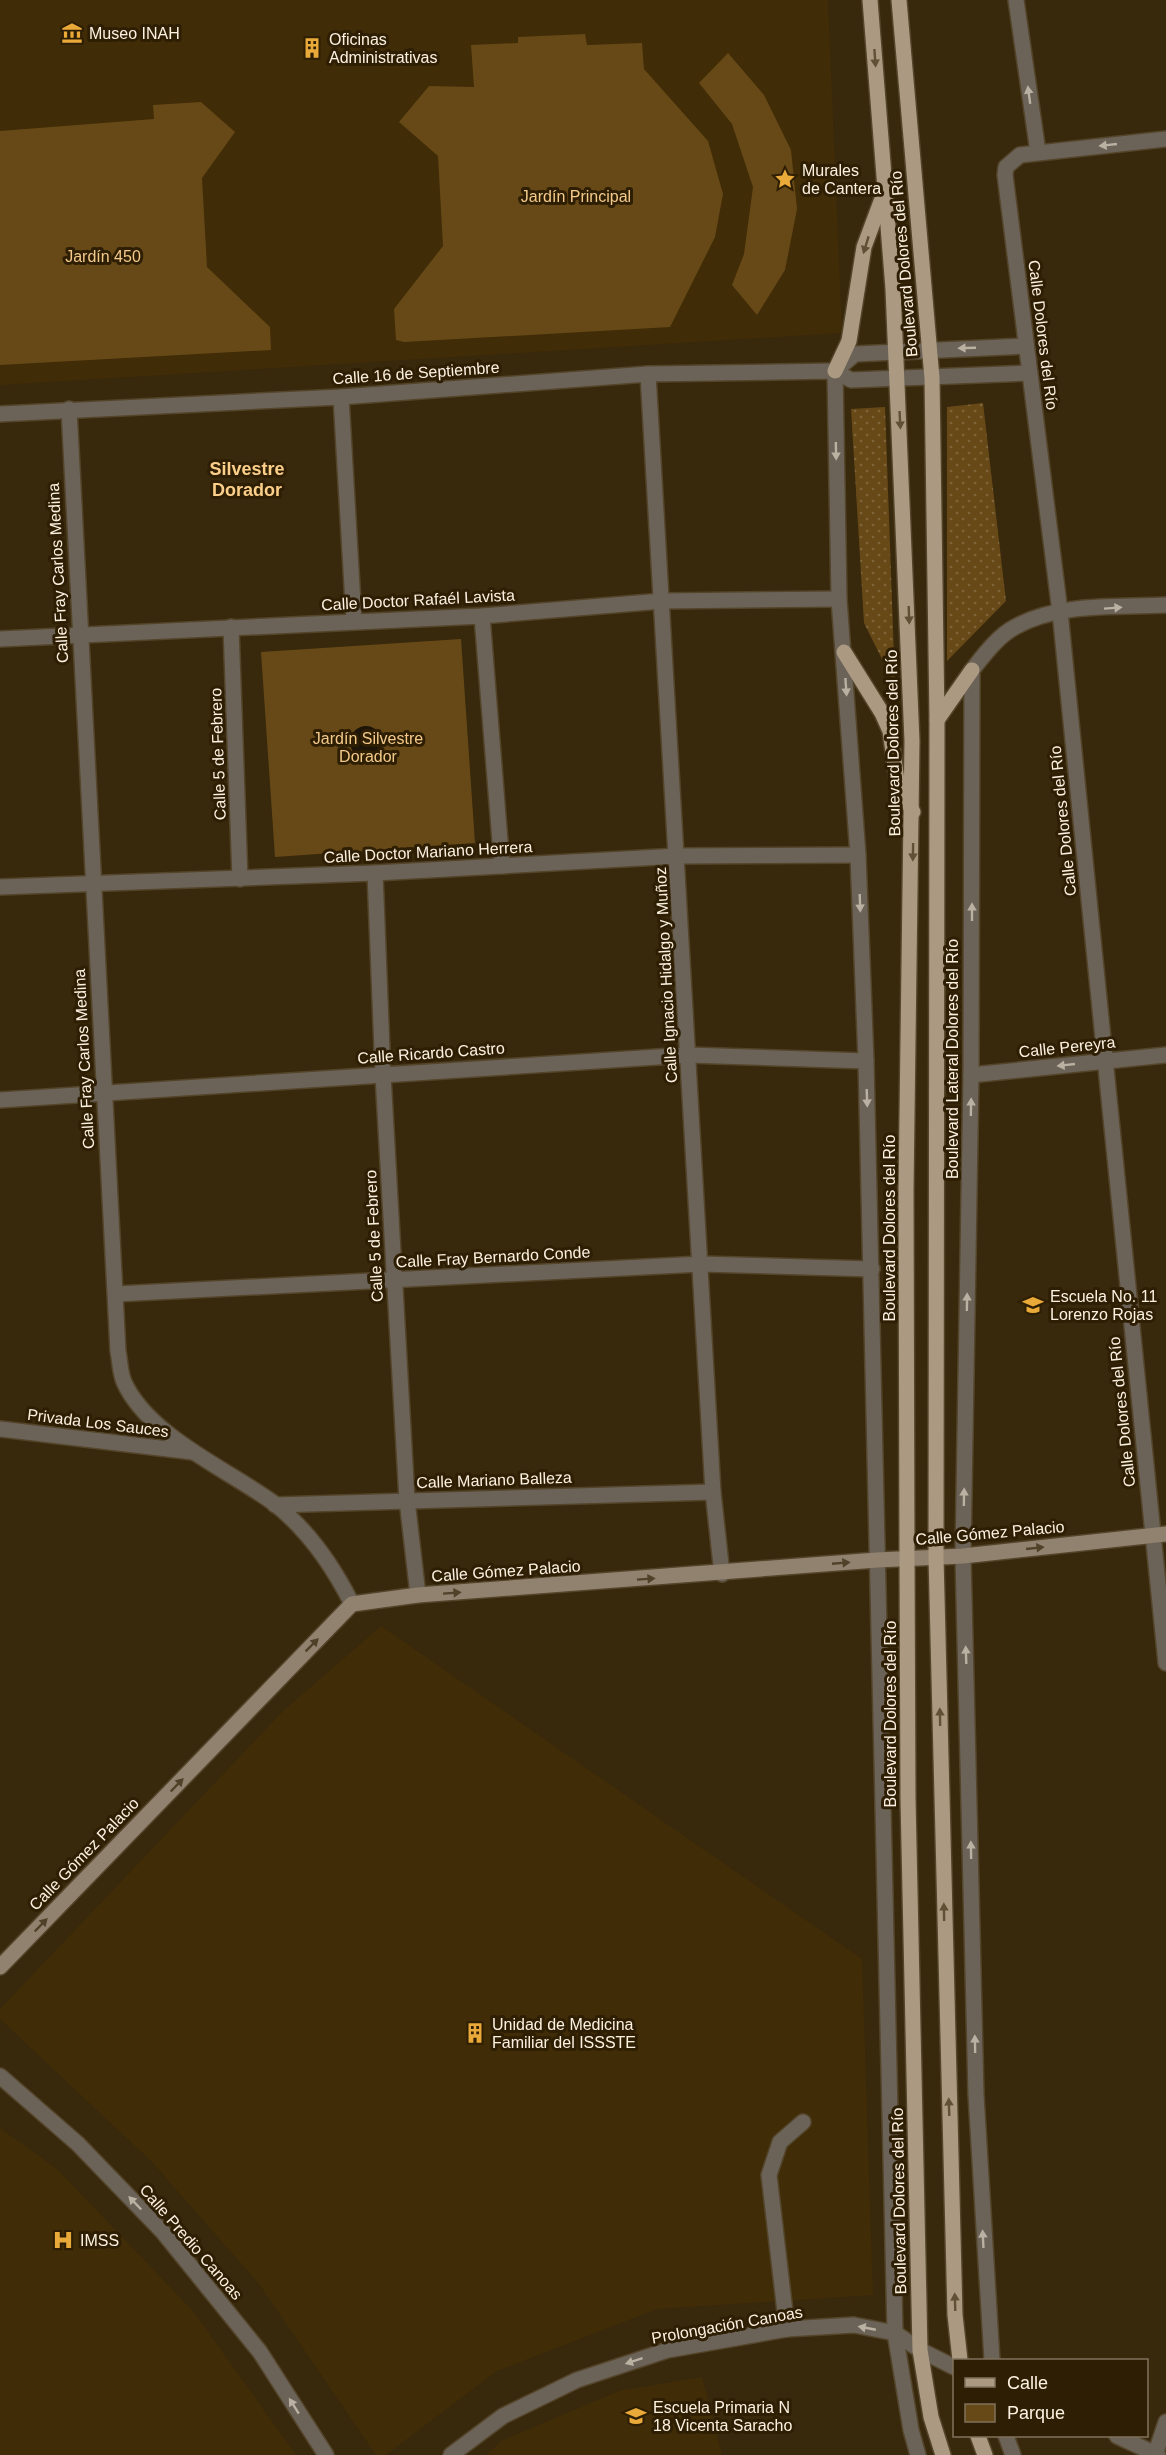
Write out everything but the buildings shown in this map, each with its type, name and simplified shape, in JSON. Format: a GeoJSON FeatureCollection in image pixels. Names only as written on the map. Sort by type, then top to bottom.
{"type":"FeatureCollection","features":[{"type":"Feature","properties":{"kind":"main road","name":"Boulevard Dolores del Río"},"geometry":{"type":"LineString","coordinates":[[870,0],[898,378],[908,586],[913,813],[906,1190],[908,1799],[920,2350],[931,2417],[943,2455]]}},
{"type":"Feature","properties":{"kind":"main road","name":"Boulevard Dolores del Río"},"geometry":{"type":"LineString","coordinates":[[899,0],[932,378],[937,720],[936,1557],[955,2315],[960,2359]]}},
{"type":"Feature","properties":{"kind":"main road"},"geometry":{"type":"LineString","coordinates":[[835,371],[849,341],[864,247],[885,190]]}},
{"type":"Feature","properties":{"kind":"main road"},"geometry":{"type":"LineString","coordinates":[[844,652],[882,713],[890,731],[897,780],[913,813]]}},
{"type":"Feature","properties":{"kind":"main road"},"geometry":{"type":"LineString","coordinates":[[937,720],[972,670]]}},
{"type":"Feature","properties":{"kind":"main road"},"geometry":{"type":"LineString","coordinates":[[978,2437],[986,2455]]}},
{"type":"Feature","properties":{"kind":"street"},"geometry":{"type":"LineString","coordinates":[[1016,0],[1038,152]]}},
{"type":"Feature","properties":{"kind":"street","name":"Calle Dolores del Río"},"geometry":{"type":"LineString","coordinates":[[1166,140],[1020,155],[1012,160],[1005,175],[1060,612],[1106,1061],[1159,1535],[1166,1663]]}},
{"type":"Feature","properties":{"kind":"street"},"geometry":{"type":"LineString","coordinates":[[918,2455],[911,2430],[895,2333],[866,1061],[858,855],[839,599],[835,371],[855,354],[1026,346]]}},
{"type":"Feature","properties":{"kind":"street","name":"Calle 16 de Septiembre"},"geometry":{"type":"LineString","coordinates":[[0,414],[341,397],[648,374],[835,371],[850,380],[1029,373]]}},
{"type":"Feature","properties":{"kind":"street","name":"Calle Ignacio Hidalgo y Muñoz"},"geometry":{"type":"LineString","coordinates":[[648,374],[678,856],[713,1492],[722,1574]]}},
{"type":"Feature","properties":{"kind":"street"},"geometry":{"type":"LineString","coordinates":[[341,397],[354,621]]}},
{"type":"Feature","properties":{"kind":"street","name":"Calle Fray Carlos Medina"},"geometry":{"type":"LineString","coordinates":[[69,409],[92,883],[118,1351],[123,1381],[138,1405],[193,1452],[275,1505],[322,1551],[352,1604]]}},
{"type":"Feature","properties":{"kind":"street","name":"Calle Doctor Rafaél Lavista"},"geometry":{"type":"LineString","coordinates":[[0,639],[482,616],[662,601],[839,599]]}},
{"type":"Feature","properties":{"kind":"street"},"geometry":{"type":"LineString","coordinates":[[972,670],[989,650],[1014,627],[1045,614],[1166,605]]}},
{"type":"Feature","properties":{"kind":"street"},"geometry":{"type":"LineString","coordinates":[[482,616],[502,866]]}},
{"type":"Feature","properties":{"kind":"street","name":"Calle 5 de Febrero"},"geometry":{"type":"LineString","coordinates":[[231,627],[240,879]]}},
{"type":"Feature","properties":{"kind":"street","name":"Boulevard Lateral Dolores del Río"},"geometry":{"type":"LineString","coordinates":[[972,670],[971,1075],[963,1556],[976,2095],[992,2359]]}},
{"type":"Feature","properties":{"kind":"street","name":"Calle Doctor Mariano Herrera"},"geometry":{"type":"LineString","coordinates":[[0,887],[375,873],[678,856],[858,855]]}},
{"type":"Feature","properties":{"kind":"street","name":"Calle 5 de Febrero"},"geometry":{"type":"LineString","coordinates":[[375,873],[383,1075],[407,1500],[418,1595]]}},
{"type":"Feature","properties":{"kind":"street","name":"Calle Ricardo Castro"},"geometry":{"type":"LineString","coordinates":[[0,1100],[688,1055],[866,1061]]}},
{"type":"Feature","properties":{"kind":"street","name":"Calle Pereyra"},"geometry":{"type":"LineString","coordinates":[[971,1075],[1166,1055]]}},
{"type":"Feature","properties":{"kind":"street","name":"Calle Fray Bernardo Conde"},"geometry":{"type":"LineString","coordinates":[[116,1294],[701,1264],[872,1269]]}},
{"type":"Feature","properties":{"kind":"street","name":"Privada Los Sauces"},"geometry":{"type":"LineString","coordinates":[[0,1429],[193,1452]]}},
{"type":"Feature","properties":{"kind":"street","name":"Calle Mariano Balleza"},"geometry":{"type":"LineString","coordinates":[[275,1505],[713,1492]]}},
{"type":"Feature","properties":{"kind":"street","name":"Calle Gómez Palacio"},"geometry":{"type":"LineString","coordinates":[[0,1967],[352,1604],[418,1595],[722,1574],[877,1560],[963,1556],[1159,1535]]}},
{"type":"Feature","properties":{"kind":"street","name":"Calle Predio Canoas"},"geometry":{"type":"LineString","coordinates":[[0,2076],[78,2144],[163,2232],[260,2352],[326,2455]]}},
{"type":"Feature","properties":{"kind":"street"},"geometry":{"type":"LineString","coordinates":[[787,2329],[770,2175],[780,2142],[803,2122]]}},
{"type":"Feature","properties":{"kind":"street","name":"Prolongación Canoas"},"geometry":{"type":"LineString","coordinates":[[451,2455],[503,2416],[577,2380],[668,2350],[787,2329],[854,2325],[895,2333],[920,2350],[953,2366]]}},
{"type":"Feature","properties":{"kind":"street"},"geometry":{"type":"LineString","coordinates":[[1119,2437],[1156,2455],[1166,2422]]}},
{"type":"Feature","properties":{"kind":"street"},"geometry":{"type":"LineString","coordinates":[[1006,2437],[1013,2455]]}},
{"type":"Feature","properties":{"kind":"shaded area"},"geometry":{"type":"Polygon","coordinates":[[[0,0],[828,0],[842,333],[0,385],[0,0]]]}},
{"type":"Feature","properties":{"kind":"shaded area"},"geometry":{"type":"Polygon","coordinates":[[[366,726],[378,730],[382,742],[378,754],[366,758],[354,754],[350,742],[354,730],[366,726]]]}},
{"type":"Feature","properties":{"kind":"shaded area"},"geometry":{"type":"Polygon","coordinates":[[[381,1626],[862,1959],[873,2295],[657,2309],[497,2371],[386,2455],[376,2455],[259,2284],[152,2162],[0,2019],[0,2009],[283,1711],[381,1626]]]}},
{"type":"Feature","properties":{"kind":"shaded area","name":"IMSS"},"geometry":{"type":"Polygon","coordinates":[[[0,2128],[57,2169],[193,2311],[296,2455],[0,2455],[0,2128]]]}},
{"type":"Feature","properties":{"kind":"shaded area","name":"Escuela Primaria N 18 Vicenta Saracho"},"geometry":{"type":"Polygon","coordinates":[[[702,2377],[722,2455],[486,2455],[501,2441],[619,2391],[702,2377]]]}},
{"type":"Feature","properties":{"kind":"green space","name":"Jardín Principal"},"geometry":{"type":"Polygon","coordinates":[[[585,34],[587,45],[642,43],[644,69],[708,141],[723,194],[715,237],[670,327],[404,342],[396,340],[394,309],[443,246],[438,156],[399,122],[429,86],[474,87],[471,45],[518,43],[518,37],[585,34]]]}},
{"type":"Feature","properties":{"kind":"green space"},"geometry":{"type":"Polygon","coordinates":[[[728,53],[764,95],[791,150],[797,209],[785,270],[757,315],[732,285],[744,254],[753,187],[732,124],[699,83],[728,53]]]}},
{"type":"Feature","properties":{"kind":"green space","name":"Jardín 450"},"geometry":{"type":"Polygon","coordinates":[[[201,102],[235,132],[202,178],[207,267],[270,327],[271,350],[0,365],[0,131],[154,119],[153,105],[201,102]]]}},
{"type":"Feature","properties":{"kind":"green space"},"geometry":{"type":"Polygon","coordinates":[[[983,403],[1006,601],[947,661],[947,407],[983,403]]]}},
{"type":"Feature","properties":{"kind":"green space"},"geometry":{"type":"Polygon","coordinates":[[[885,407],[895,685],[864,623],[851,409],[885,407]]]}},
{"type":"Feature","properties":{"kind":"green space","name":"Jardín Silvestre Dorador"},"geometry":{"type":"Polygon","coordinates":[[[461,639],[475,843],[275,857],[261,652],[461,639]]]}},
{"type":"Feature","properties":{"kind":"place","name":"Museo INAH"},"geometry":{"type":"Point","coordinates":[72,33]}},
{"type":"Feature","properties":{"kind":"place","name":"Oficinas Administrativas"},"geometry":{"type":"Point","coordinates":[312,48]}},
{"type":"Feature","properties":{"kind":"place","name":"Murales de Cantera"},"geometry":{"type":"Point","coordinates":[785,179]}},
{"type":"Feature","properties":{"kind":"place","name":"Escuela No. 11 Lorenzo Rojas"},"geometry":{"type":"Point","coordinates":[1033,1305]}},
{"type":"Feature","properties":{"kind":"place","name":"Unidad de Medicina Familiar del ISSSTE"},"geometry":{"type":"Point","coordinates":[475,2033]}},
{"type":"Feature","properties":{"kind":"place","name":"IMSS"},"geometry":{"type":"Point","coordinates":[63,2240]}},
{"type":"Feature","properties":{"kind":"place","name":"Escuela Primaria N 18 Vicenta Saracho"},"geometry":{"type":"Point","coordinates":[636,2416]}},
{"type":"Feature","properties":{"kind":"district","name":"Silvestre Dorador"},"geometry":{"type":"Point","coordinates":[247,479]}}]}
